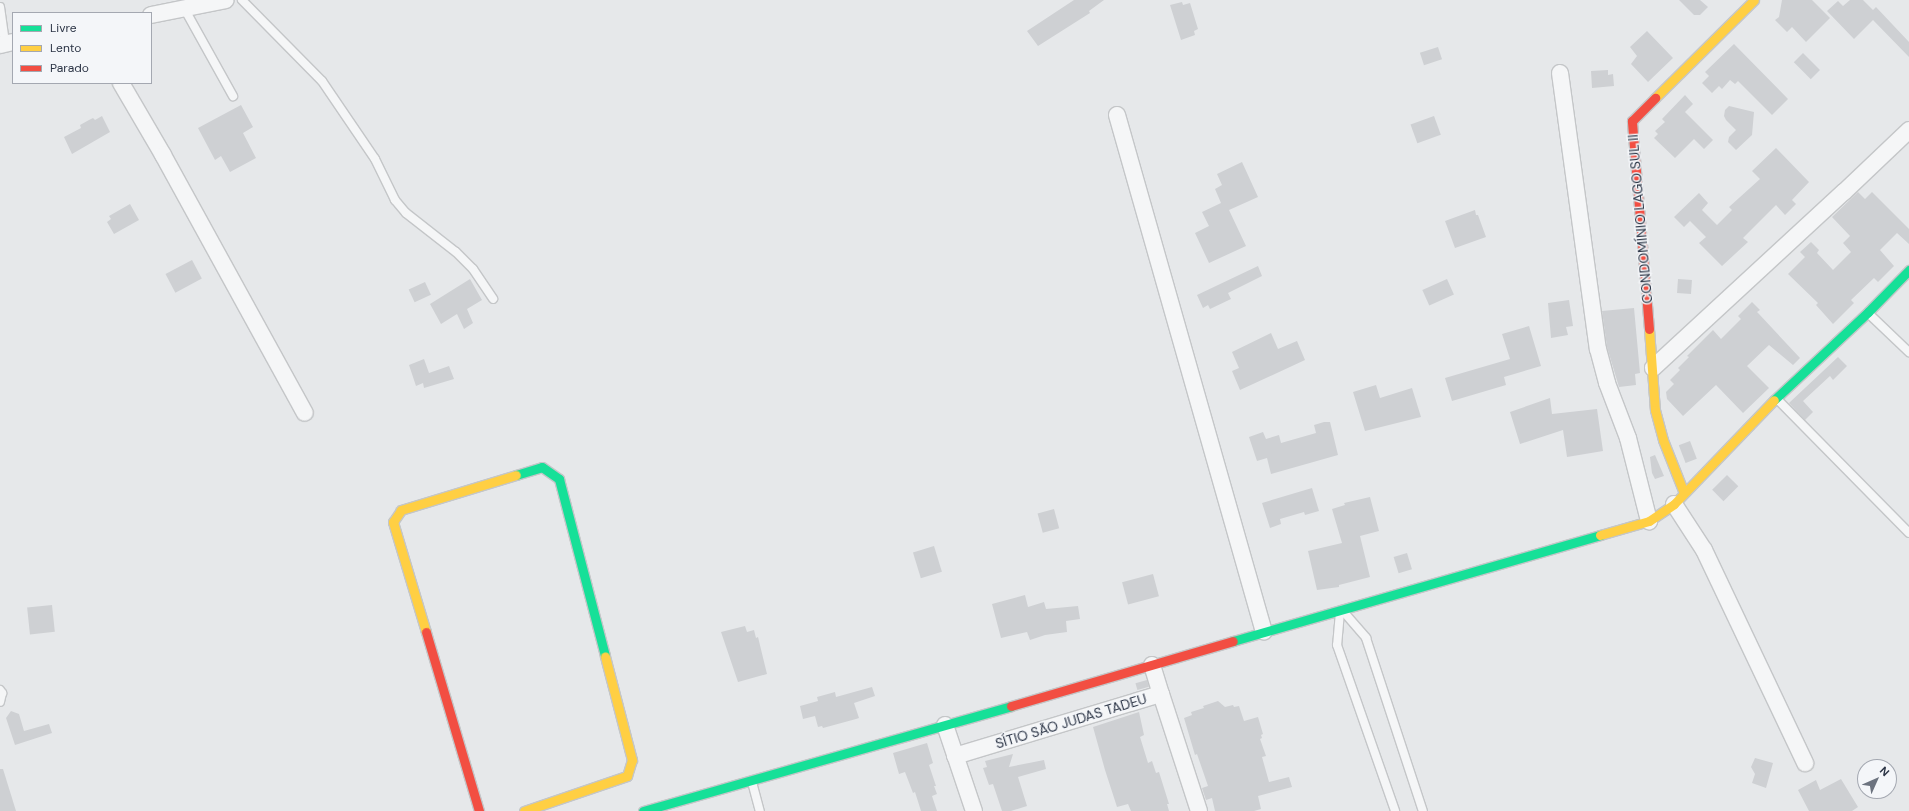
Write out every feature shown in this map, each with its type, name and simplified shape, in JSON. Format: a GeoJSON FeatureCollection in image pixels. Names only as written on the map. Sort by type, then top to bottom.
{"type":"FeatureCollection","features":[{"type":"Feature","properties":{"kind":"street"},"geometry":{"type":"LineString","coordinates":[[152,15],[226,0]]}},
{"type":"Feature","properties":{"kind":"street","name":"CONDOMÍNIO LAGO SUL II"},"geometry":{"type":"LineString","coordinates":[[1679,498],[1658,426],[1655,410],[1653,368],[1632,121],[1754,0]]}},
{"type":"Feature","properties":{"kind":"street"},"geometry":{"type":"LineString","coordinates":[[1560,73],[1598,349],[1607,383],[1628,438],[1649,521]]}},
{"type":"Feature","properties":{"kind":"street"},"geometry":{"type":"LineString","coordinates":[[122,84],[167,162],[305,413]]}},
{"type":"Feature","properties":{"kind":"street"},"geometry":{"type":"LineString","coordinates":[[1117,115],[1264,632]]}},
{"type":"Feature","properties":{"kind":"street"},"geometry":{"type":"LineString","coordinates":[[1653,368],[1909,130]]}},
{"type":"Feature","properties":{"kind":"street"},"geometry":{"type":"LineString","coordinates":[[643,811],[1152,665],[1341,608],[1649,521],[1679,498],[1776,398],[1868,312],[1909,270]]}},
{"type":"Feature","properties":{"kind":"street"},"geometry":{"type":"LineString","coordinates":[[479,811],[393,522],[401,510],[542,466],[559,479],[632,760],[627,776],[524,811]]}},
{"type":"Feature","properties":{"kind":"street"},"geometry":{"type":"LineString","coordinates":[[1679,498],[1805,763]]}},
{"type":"Feature","properties":{"kind":"street"},"geometry":{"type":"LineString","coordinates":[[1152,665],[1161,694]]}},
{"type":"Feature","properties":{"kind":"street","name":"SÍTIO SÃO JUDAS TADEU"},"geometry":{"type":"LineString","coordinates":[[956,756],[1161,694],[1199,811]]}},
{"type":"Feature","properties":{"kind":"street"},"geometry":{"type":"LineString","coordinates":[[945,725],[974,811]]}},
{"type":"Feature","properties":{"kind":"lane"},"geometry":{"type":"LineString","coordinates":[[242,0],[322,81],[375,159],[395,200],[406,213],[456,252],[473,269],[493,299]]}},
{"type":"Feature","properties":{"kind":"lane"},"geometry":{"type":"LineString","coordinates":[[0,7],[6,44]]}},
{"type":"Feature","properties":{"kind":"lane"},"geometry":{"type":"LineString","coordinates":[[184,8],[232,96]]}},
{"type":"Feature","properties":{"kind":"lane"},"geometry":{"type":"LineString","coordinates":[[1868,312],[1909,352]]}},
{"type":"Feature","properties":{"kind":"lane"},"geometry":{"type":"LineString","coordinates":[[1776,398],[1909,533]]}},
{"type":"Feature","properties":{"kind":"lane"},"geometry":{"type":"LineString","coordinates":[[1341,608],[1337,645],[1395,811]]}},
{"type":"Feature","properties":{"kind":"lane"},"geometry":{"type":"LineString","coordinates":[[1341,608],[1366,638],[1423,811]]}},
{"type":"Feature","properties":{"kind":"lane"},"geometry":{"type":"LineString","coordinates":[[0,690],[2,693],[0,702]]}},
{"type":"Feature","properties":{"kind":"lane"},"geometry":{"type":"LineString","coordinates":[[751,779],[760,811]]}},
{"type":"Feature","properties":{"kind":"building"},"geometry":{"type":"Polygon","coordinates":[[[1074,0],[1104,0],[1089,11],[1090,13],[1038,46],[1027,31],[1074,0]]]}},
{"type":"Feature","properties":{"kind":"building"},"geometry":{"type":"Polygon","coordinates":[[[1679,0],[1700,0],[1708,7],[1700,15],[1694,15],[1679,0]]]}},
{"type":"Feature","properties":{"kind":"building"},"geometry":{"type":"Polygon","coordinates":[[[1782,0],[1812,0],[1830,18],[1806,42],[1792,27],[1787,32],[1775,20],[1779,17],[1782,0]]]}},
{"type":"Feature","properties":{"kind":"building"},"geometry":{"type":"Polygon","coordinates":[[[1850,0],[1863,0],[1873,10],[1876,7],[1909,42],[1909,57],[1873,20],[1854,39],[1827,11],[1838,1],[1843,6],[1850,0]]]}},
{"type":"Feature","properties":{"kind":"building"},"geometry":{"type":"Polygon","coordinates":[[[1182,2],[1183,5],[1190,3],[1198,29],[1194,31],[1195,35],[1181,40],[1170,5],[1182,2]]]}},
{"type":"Feature","properties":{"kind":"building"},"geometry":{"type":"Polygon","coordinates":[[[1647,31],[1673,58],[1648,82],[1631,64],[1637,56],[1630,47],[1647,31]]]}},
{"type":"Feature","properties":{"kind":"building"},"geometry":{"type":"Polygon","coordinates":[[[1734,44],[1788,99],[1772,115],[1738,81],[1735,84],[1730,80],[1722,89],[1719,86],[1712,93],[1702,83],[1709,76],[1705,72],[1734,44]]]}},
{"type":"Feature","properties":{"kind":"building"},"geometry":{"type":"Polygon","coordinates":[[[1438,47],[1442,59],[1424,65],[1420,53],[1438,47]]]}},
{"type":"Feature","properties":{"kind":"building"},"geometry":{"type":"Polygon","coordinates":[[[1803,53],[1820,70],[1811,79],[1794,62],[1803,53]]]}},
{"type":"Feature","properties":{"kind":"building"},"geometry":{"type":"Polygon","coordinates":[[[1608,70],[1608,75],[1613,74],[1614,86],[1592,88],[1591,71],[1608,70]]]}},
{"type":"Feature","properties":{"kind":"building"},"geometry":{"type":"Polygon","coordinates":[[[1685,95],[1693,104],[1685,112],[1713,140],[1704,149],[1694,139],[1675,158],[1654,138],[1658,134],[1655,131],[1665,122],[1662,119],[1685,95]]]}},
{"type":"Feature","properties":{"kind":"building"},"geometry":{"type":"Polygon","coordinates":[[[241,105],[253,127],[243,133],[256,158],[230,172],[221,156],[215,160],[198,128],[241,105]]]}},
{"type":"Feature","properties":{"kind":"building"},"geometry":{"type":"Polygon","coordinates":[[[1729,106],[1754,112],[1752,135],[1736,150],[1728,142],[1729,137],[1736,130],[1724,116],[1725,110],[1729,106]]]}},
{"type":"Feature","properties":{"kind":"building"},"geometry":{"type":"Polygon","coordinates":[[[102,116],[110,132],[72,154],[64,137],[81,128],[80,125],[89,120],[93,118],[95,120],[102,116]]]}},
{"type":"Feature","properties":{"kind":"building"},"geometry":{"type":"Polygon","coordinates":[[[1434,116],[1441,135],[1417,143],[1411,125],[1434,116]]]}},
{"type":"Feature","properties":{"kind":"building"},"geometry":{"type":"Polygon","coordinates":[[[1776,148],[1809,182],[1792,200],[1796,204],[1785,215],[1776,205],[1743,238],[1748,242],[1722,266],[1699,243],[1706,237],[1690,221],[1684,227],[1674,217],[1699,193],[1708,203],[1702,210],[1717,225],[1732,210],[1729,207],[1760,179],[1752,171],[1776,148]]]}},
{"type":"Feature","properties":{"kind":"building"},"geometry":{"type":"Polygon","coordinates":[[[1242,162],[1258,197],[1229,210],[1246,246],[1209,263],[1195,233],[1209,226],[1202,212],[1221,203],[1215,189],[1222,185],[1217,174],[1242,162]]]}},
{"type":"Feature","properties":{"kind":"building"},"geometry":{"type":"Polygon","coordinates":[[[1858,192],[1865,199],[1872,192],[1909,229],[1909,244],[1897,233],[1880,250],[1894,266],[1878,282],[1874,278],[1851,300],[1854,303],[1833,324],[1816,305],[1818,303],[1788,274],[1805,257],[1800,252],[1811,242],[1819,250],[1817,253],[1833,270],[1851,252],[1843,243],[1850,236],[1832,217],[1858,192]]]}},
{"type":"Feature","properties":{"kind":"building"},"geometry":{"type":"Polygon","coordinates":[[[130,204],[139,220],[114,234],[107,222],[111,219],[109,216],[130,204]]]}},
{"type":"Feature","properties":{"kind":"building"},"geometry":{"type":"Polygon","coordinates":[[[1475,210],[1486,237],[1455,248],[1445,221],[1475,210]]]}},
{"type":"Feature","properties":{"kind":"building"},"geometry":{"type":"Polygon","coordinates":[[[192,260],[202,279],[175,293],[166,274],[192,260]]]}},
{"type":"Feature","properties":{"kind":"building"},"geometry":{"type":"Polygon","coordinates":[[[1258,266],[1262,276],[1228,293],[1231,299],[1210,309],[1208,305],[1203,308],[1197,295],[1258,266]]]}},
{"type":"Feature","properties":{"kind":"building"},"geometry":{"type":"Polygon","coordinates":[[[470,279],[482,300],[467,309],[473,323],[464,329],[457,314],[441,324],[430,304],[470,279]]]}},
{"type":"Feature","properties":{"kind":"building"},"geometry":{"type":"Polygon","coordinates":[[[1447,279],[1454,295],[1429,306],[1422,290],[1447,279]]]}},
{"type":"Feature","properties":{"kind":"building"},"geometry":{"type":"Polygon","coordinates":[[[1678,279],[1692,280],[1691,294],[1677,293],[1678,279]]]}},
{"type":"Feature","properties":{"kind":"building"},"geometry":{"type":"Polygon","coordinates":[[[425,282],[431,295],[415,302],[409,290],[425,282]]]}},
{"type":"Feature","properties":{"kind":"building"},"geometry":{"type":"Polygon","coordinates":[[[1569,300],[1573,326],[1566,327],[1568,335],[1551,338],[1548,303],[1569,300]]]}},
{"type":"Feature","properties":{"kind":"building"},"geometry":{"type":"Polygon","coordinates":[[[1752,302],[1760,310],[1757,312],[1800,358],[1793,365],[1769,345],[1747,366],[1769,388],[1743,413],[1716,385],[1683,416],[1667,399],[1666,392],[1674,384],[1670,380],[1680,370],[1678,368],[1689,357],[1687,356],[1713,330],[1721,339],[1741,319],[1738,316],[1752,302]]]}},
{"type":"Feature","properties":{"kind":"building"},"geometry":{"type":"Polygon","coordinates":[[[1634,308],[1640,373],[1635,374],[1636,385],[1619,387],[1607,347],[1602,311],[1634,308]]]}},
{"type":"Feature","properties":{"kind":"building"},"geometry":{"type":"Polygon","coordinates":[[[1529,326],[1541,366],[1504,377],[1506,385],[1452,401],[1445,378],[1510,359],[1502,334],[1529,326]]]}},
{"type":"Feature","properties":{"kind":"building"},"geometry":{"type":"Polygon","coordinates":[[[1271,333],[1278,349],[1297,341],[1305,360],[1240,390],[1232,371],[1239,368],[1232,352],[1271,333]]]}},
{"type":"Feature","properties":{"kind":"building"},"geometry":{"type":"Polygon","coordinates":[[[1838,357],[1847,366],[1833,380],[1830,376],[1803,401],[1813,412],[1805,420],[1789,403],[1838,357]]]}},
{"type":"Feature","properties":{"kind":"building"},"geometry":{"type":"Polygon","coordinates":[[[424,359],[429,373],[449,366],[454,379],[424,388],[423,383],[416,386],[409,365],[424,359]]]}},
{"type":"Feature","properties":{"kind":"building"},"geometry":{"type":"Polygon","coordinates":[[[1376,385],[1380,398],[1412,388],[1421,417],[1365,431],[1353,392],[1376,385]]]}},
{"type":"Feature","properties":{"kind":"building"},"geometry":{"type":"Polygon","coordinates":[[[1550,398],[1552,414],[1597,409],[1603,451],[1567,457],[1563,430],[1520,444],[1510,412],[1550,398]]]}},
{"type":"Feature","properties":{"kind":"building"},"geometry":{"type":"Polygon","coordinates":[[[1330,422],[1338,455],[1271,474],[1267,458],[1257,461],[1249,437],[1263,432],[1266,439],[1279,435],[1281,443],[1316,433],[1314,425],[1330,422]]]}},
{"type":"Feature","properties":{"kind":"building"},"geometry":{"type":"Polygon","coordinates":[[[1690,441],[1697,459],[1686,463],[1679,445],[1690,441]]]}},
{"type":"Feature","properties":{"kind":"building"},"geometry":{"type":"Polygon","coordinates":[[[1655,455],[1664,476],[1655,479],[1652,473],[1650,457],[1655,455]]]}},
{"type":"Feature","properties":{"kind":"building"},"geometry":{"type":"Polygon","coordinates":[[[1727,475],[1738,486],[1723,501],[1712,490],[1727,475]]]}},
{"type":"Feature","properties":{"kind":"building"},"geometry":{"type":"Polygon","coordinates":[[[1312,488],[1319,511],[1305,515],[1304,512],[1280,519],[1281,524],[1270,528],[1262,503],[1312,488]]]}},
{"type":"Feature","properties":{"kind":"building"},"geometry":{"type":"Polygon","coordinates":[[[1370,497],[1379,531],[1360,536],[1370,577],[1339,585],[1339,587],[1317,590],[1308,551],[1342,543],[1332,509],[1345,505],[1344,503],[1370,497]]]}},
{"type":"Feature","properties":{"kind":"building"},"geometry":{"type":"Polygon","coordinates":[[[1054,509],[1059,528],[1043,533],[1038,513],[1054,509]]]}},
{"type":"Feature","properties":{"kind":"building"},"geometry":{"type":"Polygon","coordinates":[[[934,546],[942,572],[921,578],[913,552],[934,546]]]}},
{"type":"Feature","properties":{"kind":"building"},"geometry":{"type":"Polygon","coordinates":[[[1407,553],[1412,569],[1399,573],[1394,557],[1407,553]]]}},
{"type":"Feature","properties":{"kind":"building"},"geometry":{"type":"Polygon","coordinates":[[[1153,574],[1159,596],[1128,604],[1122,582],[1153,574]]]}},
{"type":"Feature","properties":{"kind":"building"},"geometry":{"type":"Polygon","coordinates":[[[1025,595],[1028,607],[1044,602],[1046,609],[1078,606],[1080,619],[1066,621],[1067,632],[1045,635],[1030,640],[1027,632],[1001,638],[992,604],[1025,595]]]}},
{"type":"Feature","properties":{"kind":"building"},"geometry":{"type":"Polygon","coordinates":[[[52,605],[55,632],[30,634],[27,608],[52,605]]]}},
{"type":"Feature","properties":{"kind":"building"},"geometry":{"type":"Polygon","coordinates":[[[745,626],[747,632],[754,630],[756,638],[758,637],[767,674],[738,682],[721,632],[745,626]]]}},
{"type":"Feature","properties":{"kind":"building"},"geometry":{"type":"Polygon","coordinates":[[[1147,680],[1149,687],[1137,690],[1135,683],[1147,680]]]}},
{"type":"Feature","properties":{"kind":"building"},"geometry":{"type":"Polygon","coordinates":[[[872,687],[875,696],[854,703],[859,718],[823,728],[822,726],[818,727],[815,716],[803,719],[800,706],[818,701],[817,697],[835,692],[836,697],[872,687]]]}},
{"type":"Feature","properties":{"kind":"building"},"geometry":{"type":"Polygon","coordinates":[[[1218,701],[1225,707],[1233,705],[1234,707],[1239,706],[1244,721],[1258,717],[1263,734],[1261,735],[1262,738],[1260,739],[1266,756],[1262,757],[1269,782],[1289,777],[1292,787],[1258,796],[1261,809],[1254,811],[1215,811],[1212,798],[1206,800],[1202,788],[1208,786],[1197,754],[1195,755],[1184,718],[1192,715],[1191,712],[1204,708],[1203,706],[1218,701]]]}},
{"type":"Feature","properties":{"kind":"building"},"geometry":{"type":"Polygon","coordinates":[[[11,711],[19,714],[24,731],[49,724],[52,733],[15,745],[6,718],[11,711]]]}},
{"type":"Feature","properties":{"kind":"building"},"geometry":{"type":"Polygon","coordinates":[[[1139,712],[1144,735],[1140,737],[1148,763],[1152,761],[1156,773],[1159,772],[1169,804],[1167,804],[1169,811],[1131,811],[1128,804],[1117,807],[1105,770],[1093,727],[1139,712]]]}},
{"type":"Feature","properties":{"kind":"building"},"geometry":{"type":"Polygon","coordinates":[[[927,743],[933,763],[929,765],[936,786],[934,786],[937,794],[932,796],[937,811],[921,811],[915,792],[913,793],[905,772],[899,774],[893,753],[927,743]]]}},
{"type":"Feature","properties":{"kind":"building"},"geometry":{"type":"Polygon","coordinates":[[[1013,754],[1009,767],[1044,760],[1046,769],[1018,777],[1027,806],[1011,811],[1002,811],[993,784],[989,785],[983,768],[987,767],[985,761],[1013,754]]]}},
{"type":"Feature","properties":{"kind":"building"},"geometry":{"type":"Polygon","coordinates":[[[1755,758],[1773,763],[1766,788],[1752,783],[1755,774],[1751,767],[1755,758]]]}},
{"type":"Feature","properties":{"kind":"building"},"geometry":{"type":"Polygon","coordinates":[[[0,769],[3,769],[16,811],[0,811],[0,769]]]}},
{"type":"Feature","properties":{"kind":"building"},"geometry":{"type":"Polygon","coordinates":[[[1841,779],[1858,807],[1852,811],[1809,811],[1798,790],[1816,780],[1820,790],[1841,779]]]}},
{"type":"Feature","properties":{"kind":"traffic: fast"},"geometry":{"type":"LineString","coordinates":[[1774,400],[1868,312],[1909,270]]}},
{"type":"Feature","properties":{"kind":"traffic: fast"},"geometry":{"type":"LineString","coordinates":[[516,475],[542,467],[559,479],[605,656]]}},
{"type":"Feature","properties":{"kind":"traffic: fast"},"geometry":{"type":"LineString","coordinates":[[1233,641],[1600,535]]}},
{"type":"Feature","properties":{"kind":"traffic: fast"},"geometry":{"type":"LineString","coordinates":[[643,811],[1011,706]]}},
{"type":"Feature","properties":{"kind":"traffic: slow"},"geometry":{"type":"LineString","coordinates":[[1655,98],[1754,0]]}},
{"type":"Feature","properties":{"kind":"traffic: slow"},"geometry":{"type":"LineString","coordinates":[[1649,329],[1655,410],[1663,440],[1684,493]]}},
{"type":"Feature","properties":{"kind":"traffic: slow"},"geometry":{"type":"LineString","coordinates":[[1600,535],[1649,521],[1674,504],[1774,400]]}},
{"type":"Feature","properties":{"kind":"traffic: slow"},"geometry":{"type":"LineString","coordinates":[[426,632],[393,522],[401,510],[516,475]]}},
{"type":"Feature","properties":{"kind":"traffic: slow"},"geometry":{"type":"LineString","coordinates":[[524,811],[627,776],[632,760],[605,656]]}},
{"type":"Feature","properties":{"kind":"traffic: jam"},"geometry":{"type":"LineString","coordinates":[[1649,329],[1632,121],[1655,98]]}},
{"type":"Feature","properties":{"kind":"traffic: jam"},"geometry":{"type":"LineString","coordinates":[[426,632],[479,811]]}},
{"type":"Feature","properties":{"kind":"traffic: jam"},"geometry":{"type":"LineString","coordinates":[[1011,706],[1233,641]]}}]}
